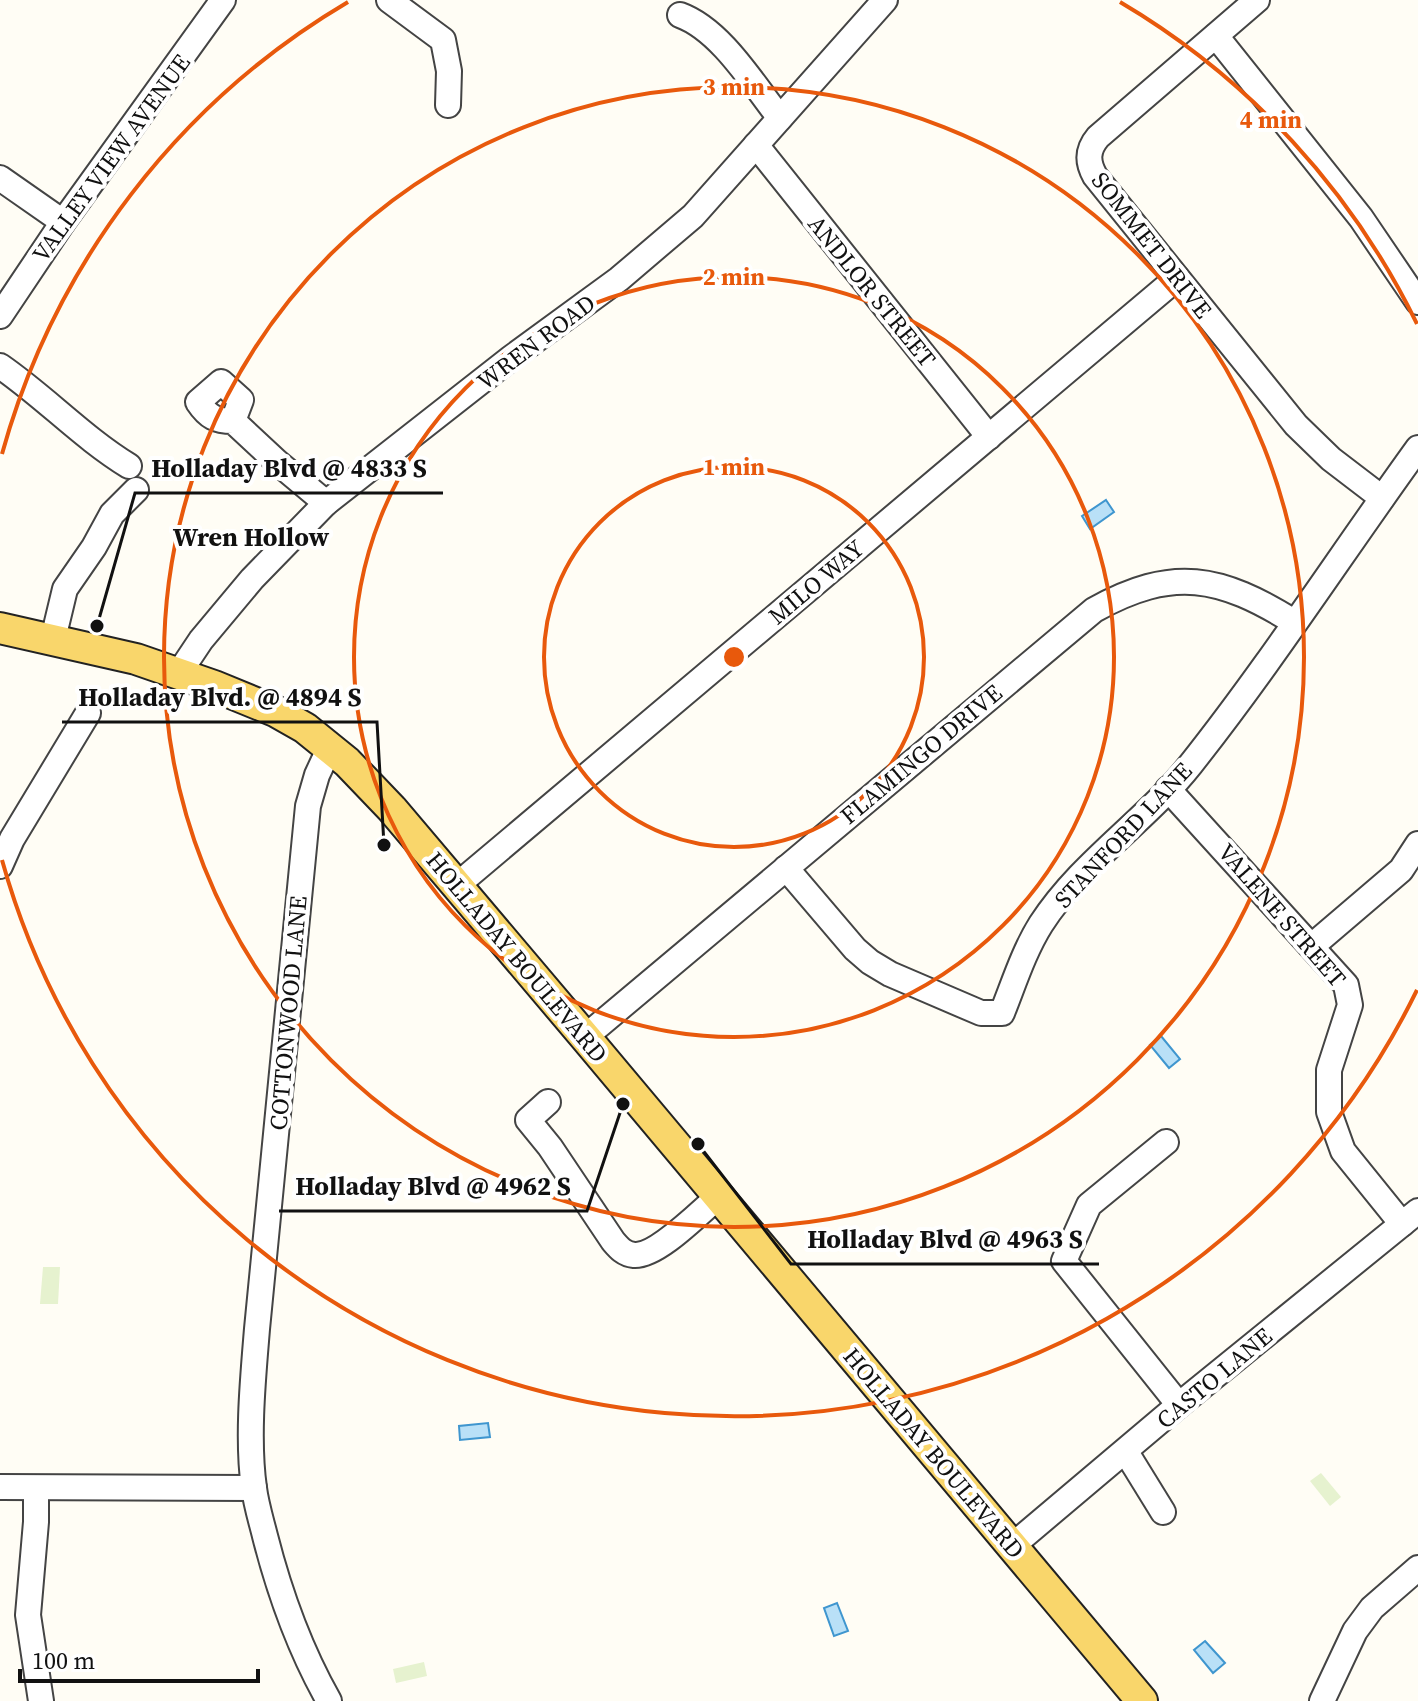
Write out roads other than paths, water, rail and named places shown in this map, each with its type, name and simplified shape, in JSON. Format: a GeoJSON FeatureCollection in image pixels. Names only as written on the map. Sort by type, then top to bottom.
{"type":"FeatureCollection","features":[{"type":"Feature","properties":{"kind":"main road","name":"HOLLADAY BOULEVARD"},"geometry":{"type":"LineString","coordinates":[[0,628],[136,659],[179,673],[275,711],[330,747],[385,801],[1142,1701]]}},
{"type":"Feature","properties":{"kind":"street","name":"VALLEY VIEW AVENUE"},"geometry":{"type":"LineString","coordinates":[[0,316],[63,222],[223,0]]}},
{"type":"Feature","properties":{"kind":"street"},"geometry":{"type":"LineString","coordinates":[[389,0],[443,40],[449,71],[448,105]]}},
{"type":"Feature","properties":{"kind":"street","name":"WREN ROAD"},"geometry":{"type":"LineString","coordinates":[[179,673],[201,640],[252,579],[326,503],[661,245],[693,216],[885,0]]}},
{"type":"Feature","properties":{"kind":"street","name":"SOMMET DRIVE"},"geometry":{"type":"LineString","coordinates":[[1257,0],[1098,137],[1088,156],[1095,176],[1296,425],[1331,459],[1382,498]]}},
{"type":"Feature","properties":{"kind":"street"},"geometry":{"type":"LineString","coordinates":[[680,15],[695,21],[713,35],[780,118]]}},
{"type":"Feature","properties":{"kind":"street"},"geometry":{"type":"LineString","coordinates":[[1216,36],[1361,218],[1418,302]]}},
{"type":"Feature","properties":{"kind":"street","name":"ANDLOR STREET"},"geometry":{"type":"LineString","coordinates":[[756,145],[989,437]]}},
{"type":"Feature","properties":{"kind":"street"},"geometry":{"type":"LineString","coordinates":[[0,178],[63,222]]}},
{"type":"Feature","properties":{"kind":"street","name":"MILO WAY"},"geometry":{"type":"LineString","coordinates":[[456,886],[1177,278]]}},
{"type":"Feature","properties":{"kind":"street"},"geometry":{"type":"LineString","coordinates":[[0,366],[38,393],[103,449],[129,466]]}},
{"type":"Feature","properties":{"kind":"street"},"geometry":{"type":"LineString","coordinates":[[233,421],[326,503]]}},
{"type":"Feature","properties":{"kind":"street","name":"STANFORD LANE"},"geometry":{"type":"LineString","coordinates":[[786,868],[855,949],[870,962],[890,974],[981,1013],[1002,1013],[1023,959],[1041,924],[1087,868],[1188,767],[1242,698],[1418,448]]}},
{"type":"Feature","properties":{"kind":"street"},"geometry":{"type":"LineString","coordinates":[[53,639],[65,589],[112,514],[136,490]]}},
{"type":"Feature","properties":{"kind":"street","name":"FLAMINGO DRIVE"},"geometry":{"type":"LineString","coordinates":[[585,1037],[1094,610],[1148,586],[1175,582],[1213,583],[1236,589],[1294,622]]}},
{"type":"Feature","properties":{"kind":"street"},"geometry":{"type":"LineString","coordinates":[[0,866],[12,839],[88,713]]}},
{"type":"Feature","properties":{"kind":"street","name":"COTTONWOOD LANE"},"geometry":{"type":"LineString","coordinates":[[329,1701],[299,1643],[279,1591],[254,1488],[253,1375],[308,806],[330,747]]}},
{"type":"Feature","properties":{"kind":"street","name":"VALENE STREET"},"geometry":{"type":"LineString","coordinates":[[1168,789],[1342,979],[1351,998],[1329,1070],[1327,1098],[1332,1126],[1351,1163],[1410,1218]]}},
{"type":"Feature","properties":{"kind":"street"},"geometry":{"type":"LineString","coordinates":[[1312,946],[1401,870],[1418,844]]}},
{"type":"Feature","properties":{"kind":"street"},"geometry":{"type":"LineString","coordinates":[[548,1102],[528,1120],[624,1253],[637,1256],[652,1251],[719,1196]]}},
{"type":"Feature","properties":{"kind":"street"},"geometry":{"type":"LineString","coordinates":[[1166,1142],[1089,1205],[1064,1261],[1179,1405]]}},
{"type":"Feature","properties":{"kind":"street","name":"CASTO LANE"},"geometry":{"type":"LineString","coordinates":[[1012,1546],[1179,1405],[1410,1218]]}},
{"type":"Feature","properties":{"kind":"street"},"geometry":{"type":"LineString","coordinates":[[1126,1452],[1163,1512]]}},
{"type":"Feature","properties":{"kind":"street"},"geometry":{"type":"LineString","coordinates":[[0,1487],[254,1488]]}},
{"type":"Feature","properties":{"kind":"street"},"geometry":{"type":"LineString","coordinates":[[36,1488],[28,1615],[41,1701]]}},
{"type":"Feature","properties":{"kind":"street"},"geometry":{"type":"LineString","coordinates":[[1322,1701],[1355,1631],[1372,1608],[1418,1568]]}},
{"type":"Feature","properties":{"kind":"water"},"geometry":{"type":"Polygon","coordinates":[[[1106,500],[1114,512],[1090,529],[1082,516],[1106,500]]]}},
{"type":"Feature","properties":{"kind":"water"},"geometry":{"type":"Polygon","coordinates":[[[1161,1036],[1180,1059],[1169,1068],[1150,1045],[1161,1036]]]}},
{"type":"Feature","properties":{"kind":"water"},"geometry":{"type":"Polygon","coordinates":[[[488,1423],[490,1437],[460,1440],[459,1426],[488,1423]]]}},
{"type":"Feature","properties":{"kind":"water"},"geometry":{"type":"Polygon","coordinates":[[[837,1603],[848,1631],[834,1636],[824,1608],[837,1603]]]}},
{"type":"Feature","properties":{"kind":"water"},"geometry":{"type":"Polygon","coordinates":[[[1205,1641],[1225,1663],[1213,1673],[1194,1650],[1205,1641]]]}},
{"type":"Feature","properties":{"kind":"place","name":"Holladay Blvd @ 4833 S"},"geometry":{"type":"Point","coordinates":[97,626]}},
{"type":"Feature","properties":{"kind":"place","name":"Holladay Blvd. @ 4894 S"},"geometry":{"type":"Point","coordinates":[384,845]}},
{"type":"Feature","properties":{"kind":"place","name":"Holladay Blvd @ 4962 S"},"geometry":{"type":"Point","coordinates":[623,1104]}},
{"type":"Feature","properties":{"kind":"place","name":"Holladay Blvd @ 4963 S"},"geometry":{"type":"Point","coordinates":[698,1144]}},
{"type":"Feature","properties":{"kind":"district","name":"Wren Hollow"},"geometry":{"type":"Point","coordinates":[251,537]}}]}
